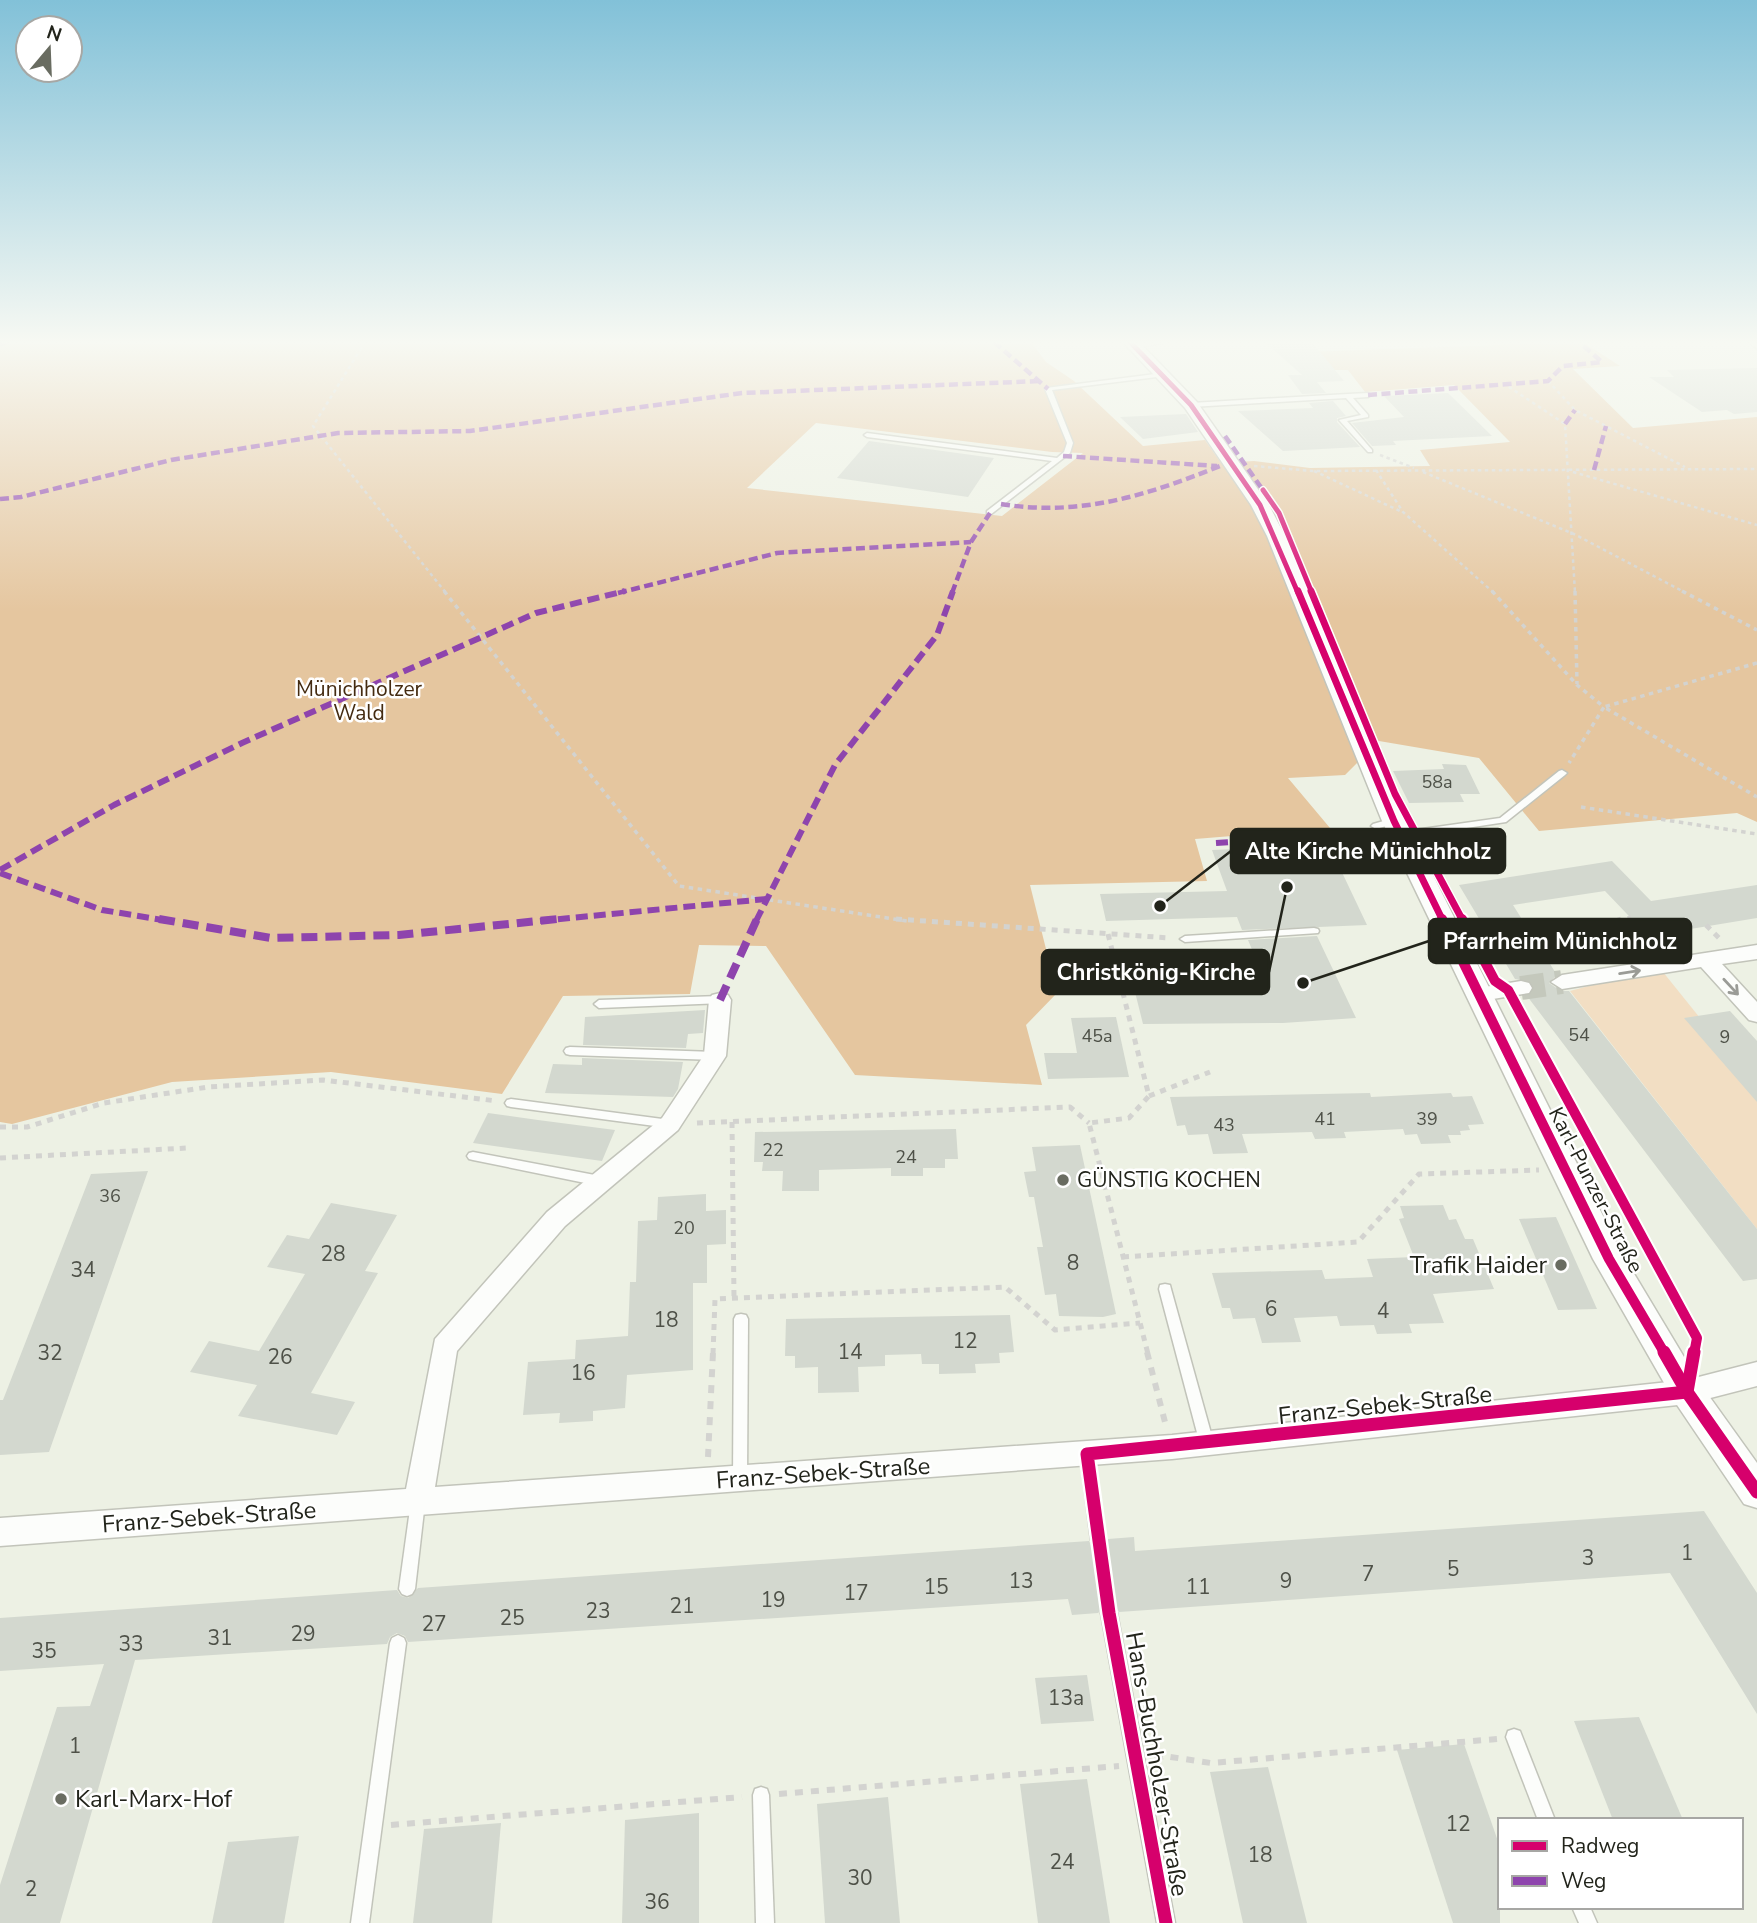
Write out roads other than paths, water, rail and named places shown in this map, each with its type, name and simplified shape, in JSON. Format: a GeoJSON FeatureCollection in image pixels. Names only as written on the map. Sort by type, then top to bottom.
{"type":"FeatureCollection","features":[{"type":"Feature","properties":{"kind":"street","name":"Karl-Punzer-Straße"},"geometry":{"type":"LineString","coordinates":[[1210,432],[1233,464],[1276,536],[1391,827],[1481,994],[1609,1259],[1687,1392],[1757,1492]]}},
{"type":"Feature","properties":{"kind":"street"},"geometry":{"type":"LineString","coordinates":[[1562,982],[1757,952]]}},
{"type":"Feature","properties":{"kind":"street"},"geometry":{"type":"LineString","coordinates":[[1706,960],[1757,1015]]}},
{"type":"Feature","properties":{"kind":"street"},"geometry":{"type":"LineString","coordinates":[[1481,994],[1521,988]]}},
{"type":"Feature","properties":{"kind":"street"},"geometry":{"type":"LineString","coordinates":[[418,1502],[444,1347],[556,1219],[670,1124],[715,1056],[720,1000]]}},
{"type":"Feature","properties":{"kind":"street","name":"Franz-Sebek-Straße"},"geometry":{"type":"LineString","coordinates":[[0,1532],[1207,1444],[1687,1392],[1757,1374]]}},
{"type":"Feature","properties":{"kind":"lane"},"geometry":{"type":"LineString","coordinates":[[990,513],[1066,453],[1070,443],[1065,432]]}},
{"type":"Feature","properties":{"kind":"lane"},"geometry":{"type":"LineString","coordinates":[[1353,432],[1370,451]]}},
{"type":"Feature","properties":{"kind":"lane"},"geometry":{"type":"LineString","coordinates":[[867,435],[1059,460]]}},
{"type":"Feature","properties":{"kind":"lane"},"geometry":{"type":"LineString","coordinates":[[1391,827],[1503,820],[1562,772]]}},
{"type":"Feature","properties":{"kind":"lane"},"geometry":{"type":"LineString","coordinates":[[1185,939],[1314,931]]}},
{"type":"Feature","properties":{"kind":"lane"},"geometry":{"type":"LineString","coordinates":[[599,1004],[720,1000]]}},
{"type":"Feature","properties":{"kind":"lane"},"geometry":{"type":"LineString","coordinates":[[570,1051],[715,1056]]}},
{"type":"Feature","properties":{"kind":"lane"},"geometry":{"type":"LineString","coordinates":[[511,1103],[670,1124]]}},
{"type":"Feature","properties":{"kind":"lane"},"geometry":{"type":"LineString","coordinates":[[473,1156],[600,1181]]}},
{"type":"Feature","properties":{"kind":"lane"},"geometry":{"type":"LineString","coordinates":[[1165,1289],[1207,1444]]}},
{"type":"Feature","properties":{"kind":"lane"},"geometry":{"type":"LineString","coordinates":[[740,1479],[741,1320]]}},
{"type":"Feature","properties":{"kind":"lane"},"geometry":{"type":"LineString","coordinates":[[1087,1454],[1098,1540]]}},
{"type":"Feature","properties":{"kind":"lane"},"geometry":{"type":"LineString","coordinates":[[407,1589],[418,1502]]}},
{"type":"Feature","properties":{"kind":"lane","name":"Hans-Buchholzer-Straße"},"geometry":{"type":"LineString","coordinates":[[1109,1612],[1166,1923]]}},
{"type":"Feature","properties":{"kind":"lane"},"geometry":{"type":"LineString","coordinates":[[360,1923],[398,1643]]}},
{"type":"Feature","properties":{"kind":"lane"},"geometry":{"type":"LineString","coordinates":[[1514,1737],[1546,1818]]}},
{"type":"Feature","properties":{"kind":"lane"},"geometry":{"type":"LineString","coordinates":[[761,1795],[765,1923]]}},
{"type":"Feature","properties":{"kind":"tunnel"},"geometry":{"type":"LineString","coordinates":[[1521,988],[1562,982]]}},
{"type":"Feature","properties":{"kind":"place","name":"Christkönig-Kirche"},"geometry":{"type":"Point","coordinates":[1287,887]}},
{"type":"Feature","properties":{"kind":"place","name":"Alte Kirche Münichholz"},"geometry":{"type":"Point","coordinates":[1160,906]}},
{"type":"Feature","properties":{"kind":"place","name":"Pfarrheim Münichholz"},"geometry":{"type":"Point","coordinates":[1303,983]}},
{"type":"Feature","properties":{"kind":"place","name":"GÜNSTIG KOCHEN"},"geometry":{"type":"Point","coordinates":[1063,1180]}},
{"type":"Feature","properties":{"kind":"place","name":"Trafik Haider"},"geometry":{"type":"Point","coordinates":[1561,1265]}},
{"type":"Feature","properties":{"kind":"place","name":"Karl-Marx-Hof"},"geometry":{"type":"Point","coordinates":[61,1799]}},
{"type":"Feature","properties":{"kind":"park label","name":"Münichholzer Wald"},"geometry":{"type":"Point","coordinates":[359,701]}}]}
